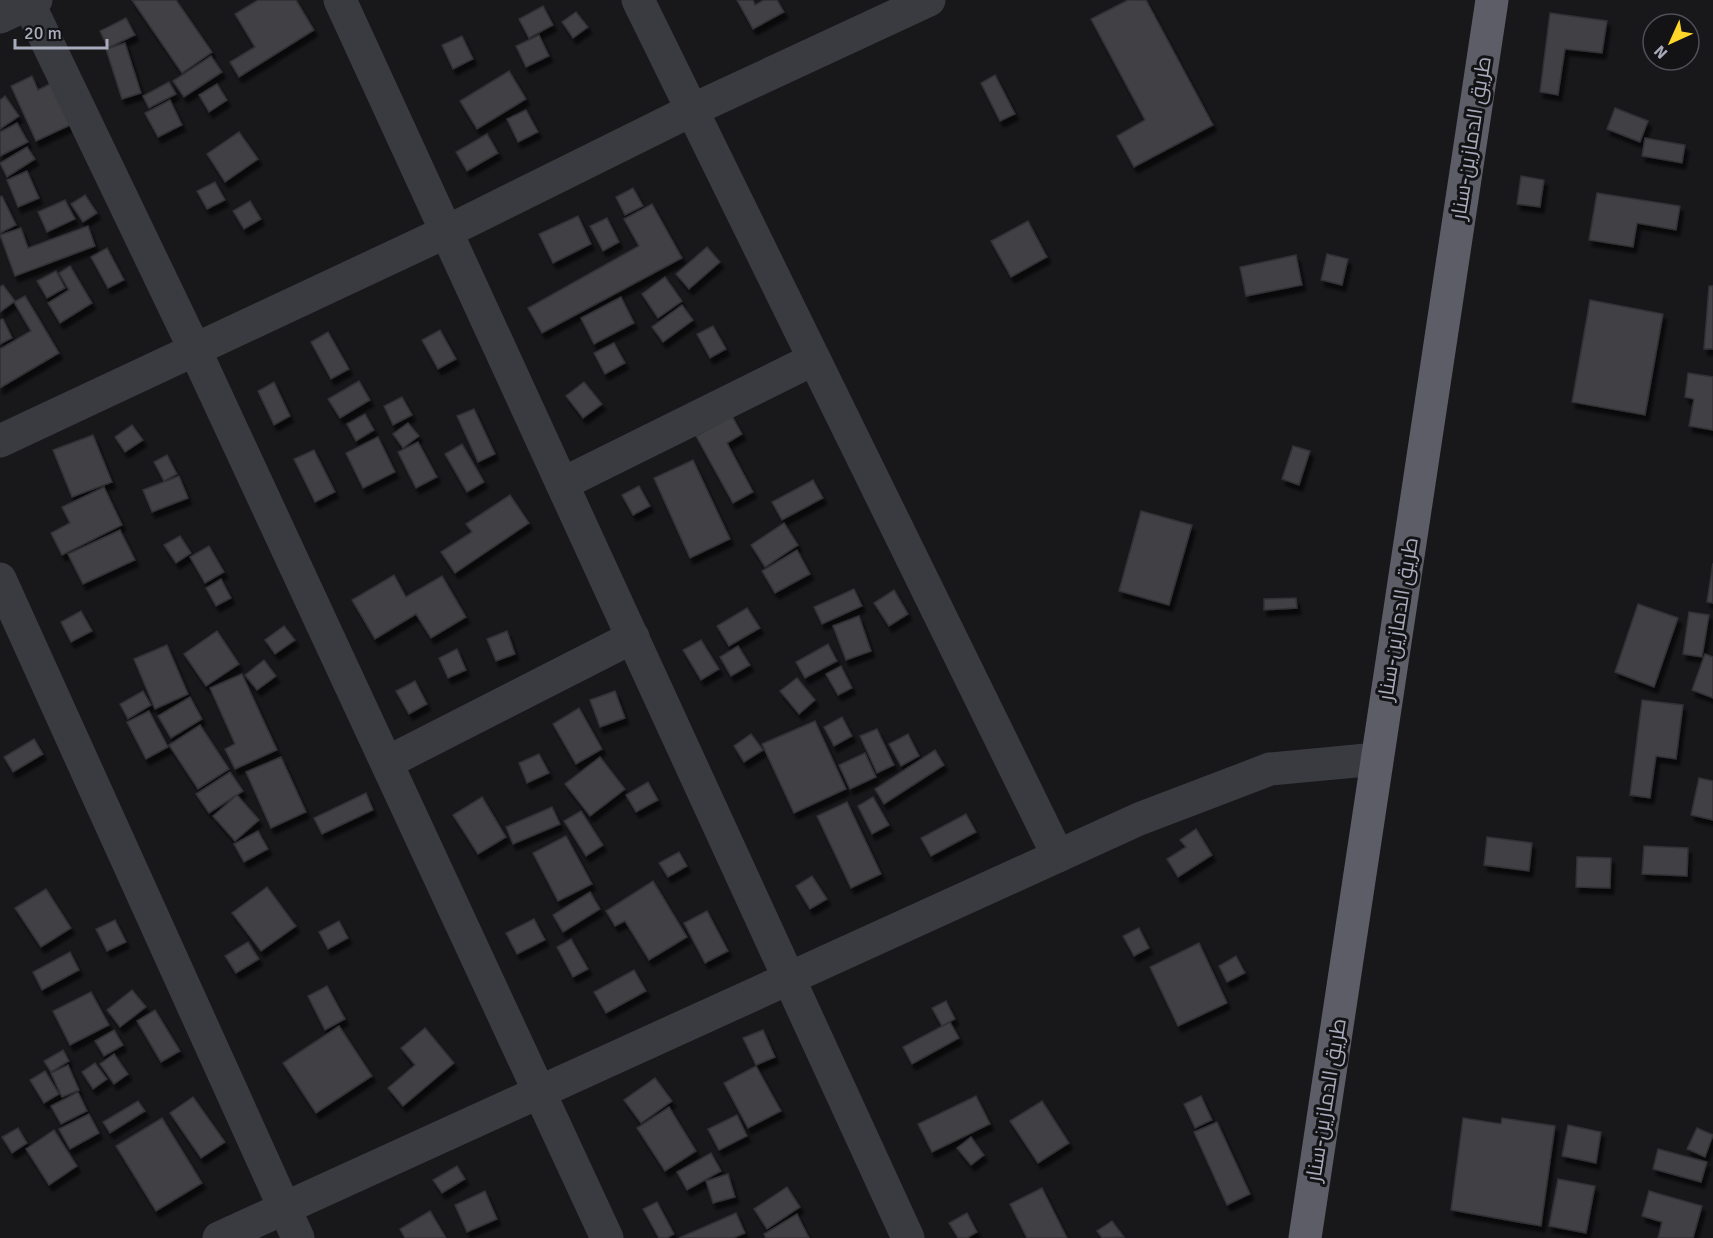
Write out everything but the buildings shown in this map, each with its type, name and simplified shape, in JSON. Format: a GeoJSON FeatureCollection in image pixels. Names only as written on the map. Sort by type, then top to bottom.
{"type":"FeatureCollection","features":[{"type":"Feature","properties":{"kind":"highway","name":"طريق الدمازين-سنار"},"geometry":{"type":"LineString","coordinates":[[1305,1238],[1492,0]]}},
{"type":"Feature","properties":{"kind":"street"},"geometry":{"type":"LineString","coordinates":[[340,0],[909,1238]]}},
{"type":"Feature","properties":{"kind":"street"},"geometry":{"type":"LineString","coordinates":[[638,0],[1058,856]]}},
{"type":"Feature","properties":{"kind":"street"},"geometry":{"type":"LineString","coordinates":[[0,441],[194,348],[446,232],[692,110],[929,0]]}},
{"type":"Feature","properties":{"kind":"street"},"geometry":{"type":"LineString","coordinates":[[23,5],[194,348],[541,1091],[607,1238]]}},
{"type":"Feature","properties":{"kind":"street"},"geometry":{"type":"LineString","coordinates":[[562,484],[814,359]]}},
{"type":"Feature","properties":{"kind":"street"},"geometry":{"type":"LineString","coordinates":[[0,579],[298,1238]]}},
{"type":"Feature","properties":{"kind":"street"},"geometry":{"type":"LineString","coordinates":[[388,762],[633,637]]}},
{"type":"Feature","properties":{"kind":"street"},"geometry":{"type":"LineString","coordinates":[[219,1238],[1139,819],[1270,769],[1377,759]]}}]}
